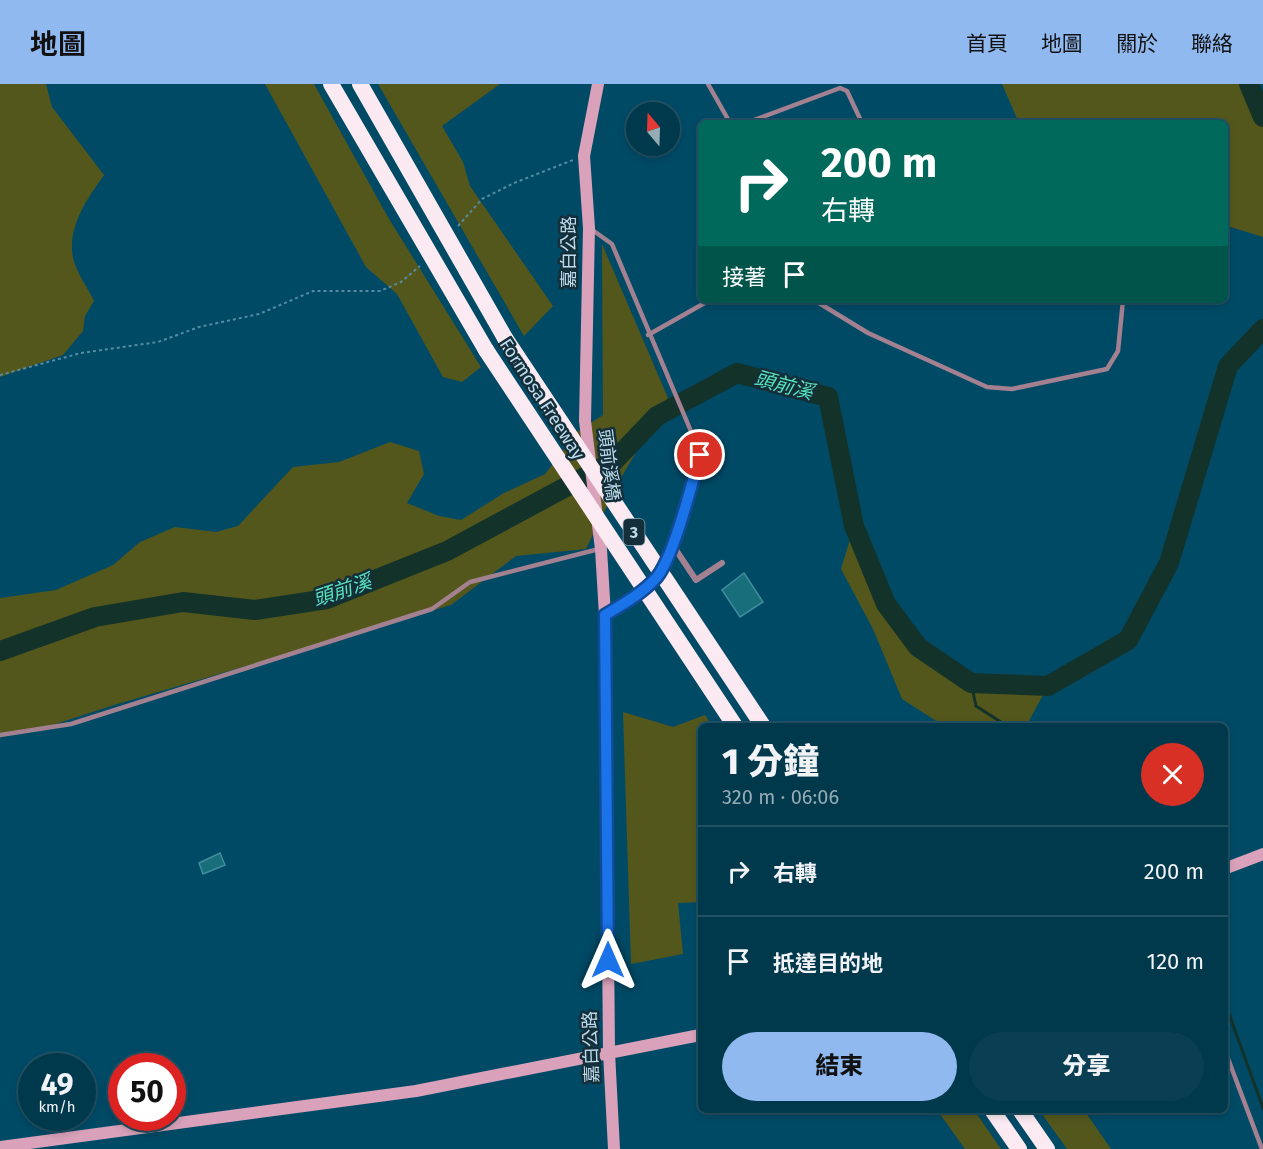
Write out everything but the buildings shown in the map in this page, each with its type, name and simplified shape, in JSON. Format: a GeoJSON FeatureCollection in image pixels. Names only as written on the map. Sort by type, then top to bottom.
{"type":"FeatureCollection","features":[{"type":"Feature","properties":{"kind":"highway","name":"Formosa Freeway"},"geometry":{"type":"LineString","coordinates":[[331,84],[486,350],[733,723]]}},
{"type":"Feature","properties":{"kind":"highway","name":"Formosa Freeway"},"geometry":{"type":"LineString","coordinates":[[360,84],[505,338],[761,723]]}},
{"type":"Feature","properties":{"kind":"highway"},"geometry":{"type":"LineString","coordinates":[[994,1113],[1019,1149]]}},
{"type":"Feature","properties":{"kind":"highway"},"geometry":{"type":"LineString","coordinates":[[1022,1113],[1047,1149]]}},
{"type":"Feature","properties":{"kind":"main road","name":"嘉白公路"},"geometry":{"type":"LineString","coordinates":[[585,421],[589,228],[584,156],[598,84]]}},
{"type":"Feature","properties":{"kind":"main road","name":"頭前溪橋"},"geometry":{"type":"LineString","coordinates":[[585,421],[601,549]]}},
{"type":"Feature","properties":{"kind":"main road","name":"嘉白公路"},"geometry":{"type":"LineString","coordinates":[[601,549],[605,615],[609,1052],[614,1149]]}},
{"type":"Feature","properties":{"kind":"main road"},"geometry":{"type":"LineString","coordinates":[[1228,867],[1263,854]]}},
{"type":"Feature","properties":{"kind":"main road"},"geometry":{"type":"LineString","coordinates":[[0,1147],[416,1091],[698,1035]]}},
{"type":"Feature","properties":{"kind":"street"},"geometry":{"type":"LineString","coordinates":[[672,544],[696,580],[722,564]]}},
{"type":"Feature","properties":{"kind":"lane"},"geometry":{"type":"LineString","coordinates":[[708,84],[728,120]]}},
{"type":"Feature","properties":{"kind":"lane"},"geometry":{"type":"LineString","coordinates":[[754,120],[840,88],[847,91],[861,120]]}},
{"type":"Feature","properties":{"kind":"lane"},"geometry":{"type":"LineString","coordinates":[[589,228],[612,244],[648,335],[700,455],[672,544],[658,576],[628,601],[605,615]]}},
{"type":"Feature","properties":{"kind":"lane"},"geometry":{"type":"LineString","coordinates":[[648,335],[705,303]]}},
{"type":"Feature","properties":{"kind":"lane"},"geometry":{"type":"LineString","coordinates":[[819,303],[868,333],[987,387],[1012,389],[1107,369],[1118,351],[1123,303]]}},
{"type":"Feature","properties":{"kind":"lane"},"geometry":{"type":"LineString","coordinates":[[0,735],[71,724],[432,609],[470,582],[601,549]]}},
{"type":"Feature","properties":{"kind":"lane"},"geometry":{"type":"LineString","coordinates":[[1228,1059],[1262,1149]]}},
{"type":"Feature","properties":{"kind":"path"},"geometry":{"type":"LineString","coordinates":[[455,228],[482,199],[514,183],[584,156]]}},
{"type":"Feature","properties":{"kind":"path"},"geometry":{"type":"LineString","coordinates":[[0,375],[81,353],[158,342],[199,327],[259,314],[313,291],[380,291],[401,282],[420,266]]}},
{"type":"Feature","properties":{"kind":"shaded area"},"geometry":{"type":"Polygon","coordinates":[[[0,84],[46,84],[52,107],[104,175],[85,204],[73,235],[73,258],[94,301],[85,316],[83,331],[63,355],[0,377],[0,84]]]}},
{"type":"Feature","properties":{"kind":"shaded area"},"geometry":{"type":"Polygon","coordinates":[[[265,84],[314,84],[389,219],[481,367],[462,382],[443,377],[397,294],[366,267],[265,84]]]}},
{"type":"Feature","properties":{"kind":"shaded area"},"geometry":{"type":"Polygon","coordinates":[[[378,84],[500,84],[442,126],[463,162],[470,186],[553,306],[524,336],[378,84]]]}},
{"type":"Feature","properties":{"kind":"shaded area"},"geometry":{"type":"Polygon","coordinates":[[[1002,84],[1249,84],[1263,117],[1263,237],[1228,226],[1228,120],[1018,120],[1002,84]]]}},
{"type":"Feature","properties":{"kind":"shaded area"},"geometry":{"type":"Polygon","coordinates":[[[602,244],[668,398],[619,481],[586,549],[516,556],[451,605],[31,732],[0,735],[0,598],[56,590],[113,565],[140,542],[175,527],[216,532],[238,526],[293,467],[339,462],[390,442],[419,451],[424,474],[407,503],[439,516],[461,520],[504,493],[545,474],[578,431],[603,415],[602,244]]]}},
{"type":"Feature","properties":{"kind":"shaded area"},"geometry":{"type":"Polygon","coordinates":[[[854,526],[886,604],[918,647],[971,683],[1048,686],[1028,723],[939,723],[902,699],[873,629],[841,569],[854,526]]]}},
{"type":"Feature","properties":{"kind":"shaded area"},"geometry":{"type":"Polygon","coordinates":[[[623,712],[673,727],[705,715],[710,723],[698,723],[698,902],[678,903],[683,954],[631,964],[623,712]]]}},
{"type":"Feature","properties":{"kind":"shaded area"},"geometry":{"type":"Polygon","coordinates":[[[939,1113],[976,1113],[1001,1149],[965,1149],[939,1113]]]}},
{"type":"Feature","properties":{"kind":"shaded area"},"geometry":{"type":"Polygon","coordinates":[[[1041,1113],[1086,1113],[1111,1149],[1067,1149],[1041,1113]]]}},
{"type":"Feature","properties":{"kind":"waterway","name":"頭前溪"},"geometry":{"type":"LineString","coordinates":[[1249,84],[1263,117]]}},
{"type":"Feature","properties":{"kind":"waterway","name":"頭前溪"},"geometry":{"type":"LineString","coordinates":[[0,651],[95,617],[183,602],[255,610],[327,599],[447,551],[614,461],[657,416],[737,373],[828,397],[854,526],[886,604],[918,647],[971,683],[1048,686],[1128,640],[1169,563],[1228,366],[1263,329]]}},
{"type":"Feature","properties":{"kind":"waterway"},"geometry":{"type":"LineString","coordinates":[[971,683],[976,706],[1002,723]]}},
{"type":"Feature","properties":{"kind":"waterway"},"geometry":{"type":"LineString","coordinates":[[1228,1011],[1263,1108]]}},
{"type":"Feature","properties":{"kind":"route"},"geometry":{"type":"LineString","coordinates":[[608,960],[605,615],[628,601],[658,576],[672,544],[700,455]]}}]}
